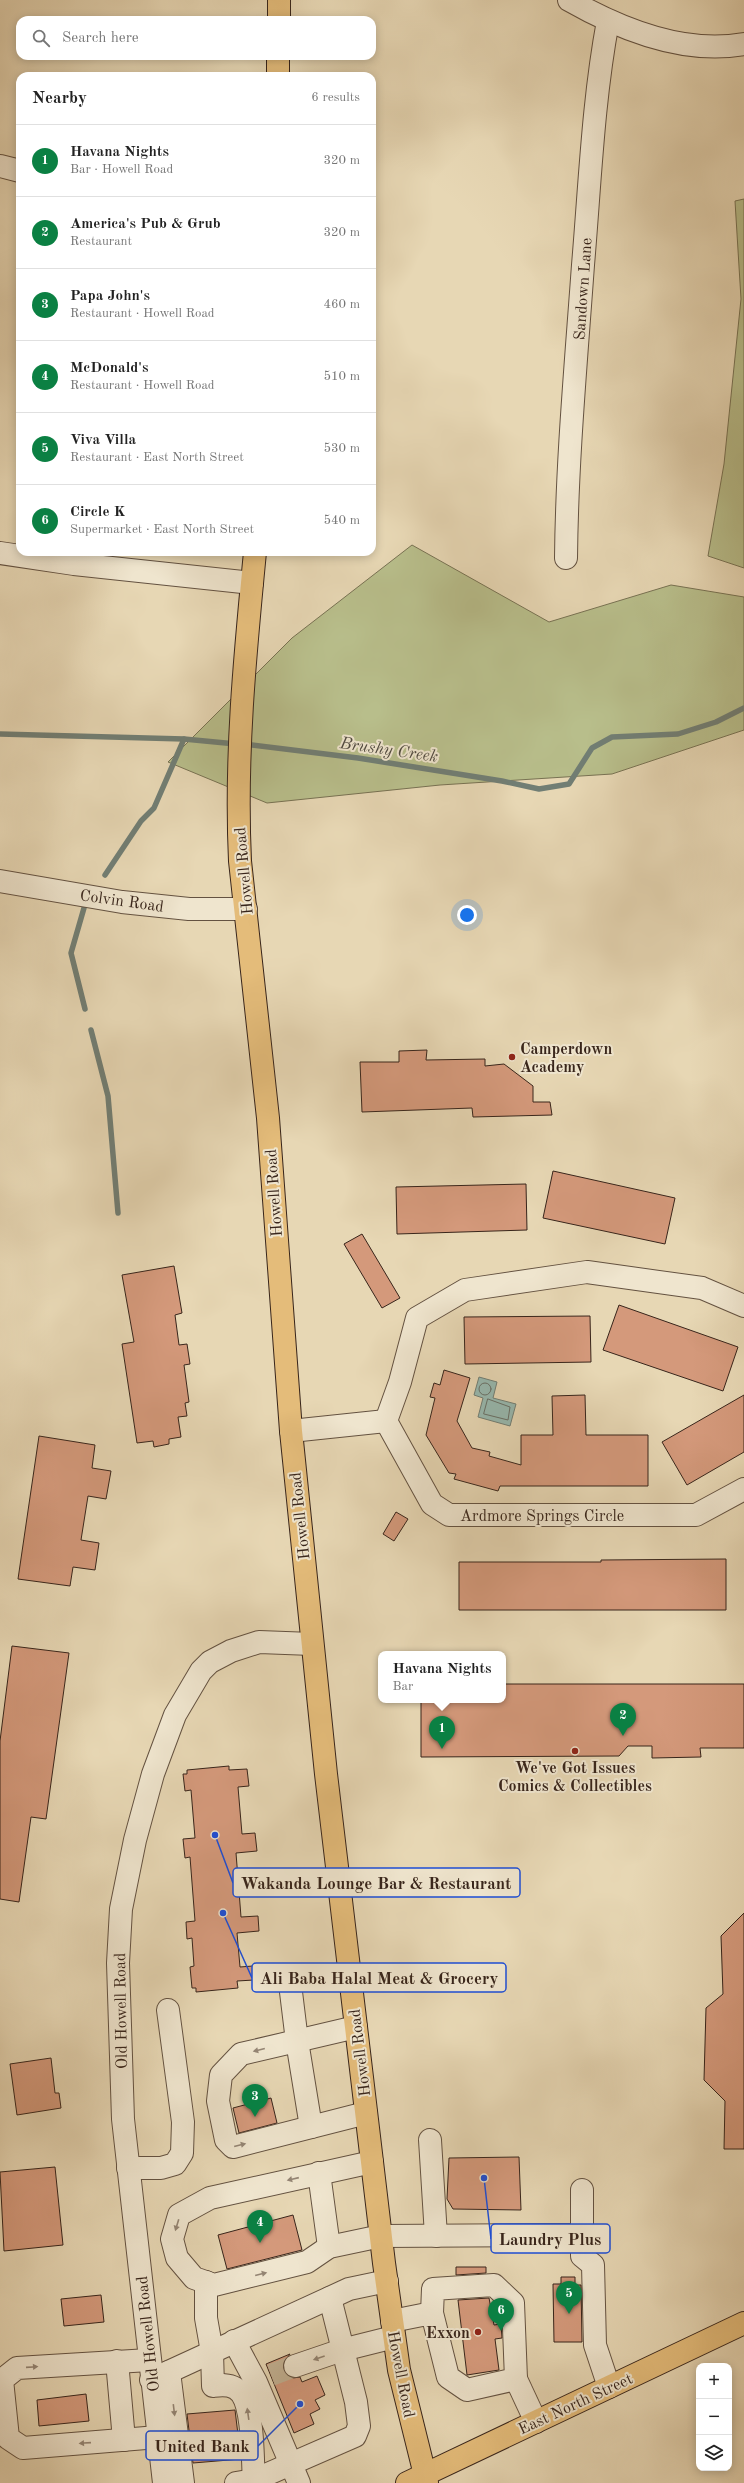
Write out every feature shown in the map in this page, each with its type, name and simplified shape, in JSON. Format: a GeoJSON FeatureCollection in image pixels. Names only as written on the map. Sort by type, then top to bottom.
{"type":"FeatureCollection","features":[{"type":"Feature","properties":{"kind":"main road"},"geometry":{"type":"LineString","coordinates":[[279,0],[279,16]]}},
{"type":"Feature","properties":{"kind":"main road"},"geometry":{"type":"LineString","coordinates":[[278,60],[278,72]]}},
{"type":"Feature","properties":{"kind":"main road","name":"Howell Road"},"geometry":{"type":"LineString","coordinates":[[255,556],[241,699],[238,797],[240,861],[268,1118],[291,1432],[312,1644],[381,2236],[399,2370],[419,2480]]}},
{"type":"Feature","properties":{"kind":"main road","name":"East North Street"},"geometry":{"type":"LineString","coordinates":[[419,2480],[536,2422],[744,2323]]}},
{"type":"Feature","properties":{"kind":"street"},"geometry":{"type":"LineString","coordinates":[[569,0],[608,21],[654,37],[686,44],[718,47],[744,44]]}},
{"type":"Feature","properties":{"kind":"street","name":"Sandown Lane"},"geometry":{"type":"LineString","coordinates":[[566,558],[567,484],[589,186],[599,69],[608,21]]}},
{"type":"Feature","properties":{"kind":"street"},"geometry":{"type":"LineString","coordinates":[[0,166],[16,169]]}},
{"type":"Feature","properties":{"kind":"street"},"geometry":{"type":"LineString","coordinates":[[0,553],[16,555]]}},
{"type":"Feature","properties":{"kind":"street"},"geometry":{"type":"LineString","coordinates":[[20,556],[74,564],[252,583]]}},
{"type":"Feature","properties":{"kind":"street","name":"Colvin Road"},"geometry":{"type":"LineString","coordinates":[[0,881],[122,902],[189,909],[246,909]]}},
{"type":"Feature","properties":{"kind":"street"},"geometry":{"type":"LineString","coordinates":[[291,1432],[386,1422],[400,1382],[417,1318],[465,1290],[587,1272],[702,1288],[744,1306]]}},
{"type":"Feature","properties":{"kind":"street","name":"Ardmore Springs Circle"},"geometry":{"type":"LineString","coordinates":[[386,1422],[432,1504],[449,1515],[696,1515],[744,1489]]}},
{"type":"Feature","properties":{"kind":"street","name":"Old Howell Road"},"geometry":{"type":"LineString","coordinates":[[165,2483],[158,2437],[157,2370],[128,2168],[123,2119],[118,1963],[121,1910],[134,1840],[153,1774],[178,1709],[201,1671],[210,1662],[231,1651],[259,1642],[312,1644]]}},
{"type":"Feature","properties":{"kind":"street"},"geometry":{"type":"LineString","coordinates":[[292,1992],[296,2041],[311,2127]]}},
{"type":"Feature","properties":{"kind":"street"},"geometry":{"type":"LineString","coordinates":[[128,2168],[161,2168],[175,2164],[182,2153],[183,2122],[168,2010]]}},
{"type":"Feature","properties":{"kind":"street"},"geometry":{"type":"LineString","coordinates":[[356,2026],[241,2054],[221,2075],[218,2101],[226,2140],[233,2147],[366,2113]]}},
{"type":"Feature","properties":{"kind":"street"},"geometry":{"type":"LineString","coordinates":[[430,2140],[436,2236]]}},
{"type":"Feature","properties":{"kind":"street"},"geometry":{"type":"LineString","coordinates":[[372,2162],[210,2198],[180,2216],[172,2239],[177,2258],[194,2278],[214,2285],[307,2262],[329,2247],[381,2236],[582,2235]]}},
{"type":"Feature","properties":{"kind":"street"},"geometry":{"type":"LineString","coordinates":[[319,2173],[329,2247]]}},
{"type":"Feature","properties":{"kind":"street"},"geometry":{"type":"LineString","coordinates":[[582,2190],[582,2256],[593,2265],[595,2345],[609,2387]]}},
{"type":"Feature","properties":{"kind":"street"},"geometry":{"type":"LineString","coordinates":[[158,2437],[23,2448],[8,2438],[2,2380],[18,2368],[117,2361],[157,2370],[212,2352],[349,2289],[387,2281]]}},
{"type":"Feature","properties":{"kind":"street"},"geometry":{"type":"LineString","coordinates":[[206,2282],[206,2318],[212,2352],[213,2386],[224,2384],[236,2388],[243,2396],[249,2410],[245,2482],[295,2474],[355,2436],[359,2426],[330,2298]]}},
{"type":"Feature","properties":{"kind":"street"},"geometry":{"type":"LineString","coordinates":[[516,2379],[467,2390],[448,2377],[432,2313],[433,2289],[494,2285],[513,2303],[516,2379],[536,2422]]}},
{"type":"Feature","properties":{"kind":"street"},"geometry":{"type":"LineString","coordinates":[[295,2366],[342,2350],[432,2313]]}},
{"type":"Feature","properties":{"kind":"street"},"geometry":{"type":"LineString","coordinates":[[234,2341],[263,2378],[295,2474]]}},
{"type":"Feature","properties":{"kind":"street"},"geometry":{"type":"LineString","coordinates":[[117,2361],[124,2440]]}},
{"type":"Feature","properties":{"kind":"street"},"geometry":{"type":"LineString","coordinates":[[157,2370],[165,2483]]}},
{"type":"Feature","properties":{"kind":"green space"},"geometry":{"type":"Polygon","coordinates":[[[744,199],[744,568],[708,556],[724,464],[741,299],[735,201],[744,199]]]}},
{"type":"Feature","properties":{"kind":"green space"},"geometry":{"type":"Polygon","coordinates":[[[412,545],[549,622],[671,585],[744,597],[744,730],[612,774],[440,785],[267,803],[168,762],[292,638],[412,545]]]}},
{"type":"Feature","properties":{"kind":"water"},"geometry":{"type":"Polygon","coordinates":[[[479,1377],[497,1382],[493,1398],[516,1404],[510,1426],[478,1417],[483,1398],[474,1395],[479,1377]]]}},
{"type":"Feature","properties":{"kind":"building"},"geometry":{"type":"Polygon","coordinates":[[[427,1050],[426,1060],[485,1059],[485,1066],[504,1064],[533,1086],[533,1102],[550,1102],[552,1115],[473,1117],[472,1108],[362,1112],[360,1062],[399,1062],[399,1051],[427,1050]]]}},
{"type":"Feature","properties":{"kind":"building"},"geometry":{"type":"Polygon","coordinates":[[[553,1171],[675,1198],[665,1244],[543,1218],[553,1171]]]}},
{"type":"Feature","properties":{"kind":"building"},"geometry":{"type":"Polygon","coordinates":[[[526,1184],[527,1230],[397,1234],[396,1187],[526,1184]]]}},
{"type":"Feature","properties":{"kind":"building"},"geometry":{"type":"Polygon","coordinates":[[[362,1234],[400,1298],[382,1308],[344,1244],[362,1234]]]}},
{"type":"Feature","properties":{"kind":"building"},"geometry":{"type":"Polygon","coordinates":[[[174,1266],[182,1313],[175,1315],[179,1345],[187,1344],[190,1364],[184,1365],[189,1402],[185,1403],[187,1416],[178,1417],[181,1437],[169,1439],[169,1444],[154,1447],[153,1441],[137,1443],[122,1344],[134,1342],[122,1275],[174,1266]]]}},
{"type":"Feature","properties":{"kind":"building"},"geometry":{"type":"Polygon","coordinates":[[[619,1305],[738,1347],[723,1391],[603,1350],[619,1305]]]}},
{"type":"Feature","properties":{"kind":"building"},"geometry":{"type":"Polygon","coordinates":[[[590,1316],[591,1362],[465,1364],[464,1317],[590,1316]]]}},
{"type":"Feature","properties":{"kind":"building"},"geometry":{"type":"Polygon","coordinates":[[[444,1370],[470,1378],[457,1421],[472,1448],[490,1452],[489,1456],[521,1465],[521,1435],[553,1435],[552,1396],[585,1395],[586,1435],[648,1435],[648,1486],[500,1486],[498,1491],[454,1479],[456,1474],[449,1473],[426,1435],[435,1398],[430,1397],[434,1383],[440,1385],[444,1370]]]}},
{"type":"Feature","properties":{"kind":"building"},"geometry":{"type":"Polygon","coordinates":[[[744,1395],[744,1452],[687,1485],[662,1442],[744,1395]]]}},
{"type":"Feature","properties":{"kind":"building"},"geometry":{"type":"Polygon","coordinates":[[[39,1436],[95,1445],[92,1468],[111,1471],[106,1499],[88,1496],[81,1540],[99,1543],[95,1570],[73,1567],[70,1586],[18,1579],[39,1436]]]}},
{"type":"Feature","properties":{"kind":"building"},"geometry":{"type":"Polygon","coordinates":[[[396,1512],[408,1519],[394,1541],[383,1534],[396,1512]]]}},
{"type":"Feature","properties":{"kind":"building"},"geometry":{"type":"Polygon","coordinates":[[[726,1559],[726,1610],[459,1610],[459,1562],[601,1562],[601,1560],[726,1559]]]}},
{"type":"Feature","properties":{"kind":"building"},"geometry":{"type":"Polygon","coordinates":[[[12,1646],[69,1653],[46,1819],[31,1817],[19,1902],[0,1899],[0,1741],[12,1646]]]}},
{"type":"Feature","properties":{"kind":"building"},"geometry":{"type":"Polygon","coordinates":[[[506,1684],[744,1684],[744,1748],[700,1748],[701,1757],[652,1758],[652,1746],[628,1746],[619,1756],[421,1757],[421,1703],[506,1703],[506,1684]]]}},
{"type":"Feature","properties":{"kind":"building"},"geometry":{"type":"Polygon","coordinates":[[[229,1766],[229,1770],[247,1769],[249,1786],[238,1787],[242,1834],[255,1833],[257,1851],[236,1853],[241,1917],[258,1916],[259,1931],[237,1933],[240,1967],[253,1966],[254,1980],[237,1981],[238,1988],[196,1992],[196,1988],[192,1988],[190,1967],[194,1966],[192,1938],[187,1939],[186,1922],[195,1921],[190,1857],[185,1858],[183,1839],[195,1838],[191,1790],[185,1791],[183,1774],[187,1774],[187,1770],[229,1766]]]}},
{"type":"Feature","properties":{"kind":"building"},"geometry":{"type":"Polygon","coordinates":[[[744,1913],[744,2149],[724,2149],[725,2101],[704,2080],[706,2008],[723,1994],[721,1936],[744,1913]]]}},
{"type":"Feature","properties":{"kind":"building"},"geometry":{"type":"Polygon","coordinates":[[[51,2058],[55,2093],[59,2093],[61,2108],[17,2115],[10,2064],[51,2058]]]}},
{"type":"Feature","properties":{"kind":"building"},"geometry":{"type":"Polygon","coordinates":[[[271,2098],[277,2123],[239,2133],[233,2108],[271,2098]]]}},
{"type":"Feature","properties":{"kind":"building"},"geometry":{"type":"Polygon","coordinates":[[[519,2157],[521,2210],[453,2209],[447,2199],[449,2158],[519,2157]]]}},
{"type":"Feature","properties":{"kind":"building"},"geometry":{"type":"Polygon","coordinates":[[[55,2167],[63,2245],[4,2251],[0,2172],[55,2167]]]}},
{"type":"Feature","properties":{"kind":"building"},"geometry":{"type":"Polygon","coordinates":[[[293,2215],[302,2250],[227,2269],[218,2235],[293,2215]]]}},
{"type":"Feature","properties":{"kind":"building"},"geometry":{"type":"Polygon","coordinates":[[[456,2267],[486,2267],[486,2273],[456,2275],[456,2267]]]}},
{"type":"Feature","properties":{"kind":"building"},"geometry":{"type":"Polygon","coordinates":[[[561,2277],[575,2277],[575,2285],[581,2285],[582,2342],[554,2342],[553,2284],[561,2284],[561,2277]]]}},
{"type":"Feature","properties":{"kind":"building"},"geometry":{"type":"Polygon","coordinates":[[[101,2295],[104,2322],[64,2326],[61,2299],[101,2295]]]}},
{"type":"Feature","properties":{"kind":"building","name":"Exxon"},"geometry":{"type":"Polygon","coordinates":[[[489,2298],[494,2325],[501,2324],[502,2338],[495,2339],[499,2370],[467,2375],[458,2300],[489,2298]]]}},
{"type":"Feature","properties":{"kind":"building"},"geometry":{"type":"Polygon","coordinates":[[[290,2354],[283,2364],[287,2375],[293,2378],[300,2377],[302,2382],[317,2376],[325,2395],[315,2400],[320,2409],[310,2414],[314,2424],[294,2433],[266,2364],[290,2354]]]}},
{"type":"Feature","properties":{"kind":"building"},"geometry":{"type":"Polygon","coordinates":[[[86,2394],[89,2421],[39,2426],[37,2400],[86,2394]]]}},
{"type":"Feature","properties":{"kind":"building"},"geometry":{"type":"Polygon","coordinates":[[[235,2410],[241,2459],[193,2463],[187,2414],[235,2410]]]}},
{"type":"Feature","properties":{"kind":"waterway","name":"Brushy Creek"},"geometry":{"type":"LineString","coordinates":[[244,744],[358,758],[502,781],[539,789],[569,784],[592,748],[612,737],[678,734],[716,722],[744,708]]}},
{"type":"Feature","properties":{"kind":"waterway","name":"Brushy Creek"},"geometry":{"type":"LineString","coordinates":[[0,734],[184,739],[236,744]]}},
{"type":"Feature","properties":{"kind":"waterway"},"geometry":{"type":"LineString","coordinates":[[105,875],[141,821],[154,808],[184,739]]}},
{"type":"Feature","properties":{"kind":"waterway"},"geometry":{"type":"LineString","coordinates":[[84,908],[71,953],[85,1009]]}},
{"type":"Feature","properties":{"kind":"waterway"},"geometry":{"type":"LineString","coordinates":[[91,1030],[108,1096],[118,1213]]}},
{"type":"Feature","properties":{"kind":"tunnel"},"geometry":{"type":"LineString","coordinates":[[271,2375],[295,2366]]}},
{"type":"Feature","properties":{"kind":"place","name":"Camperdown Academy"},"geometry":{"type":"Point","coordinates":[512,1057]}},
{"type":"Feature","properties":{"kind":"place","name":"America's Pub & Grub"},"geometry":{"type":"Point","coordinates":[623,1736]}},
{"type":"Feature","properties":{"kind":"place","name":"Havana Nights"},"geometry":{"type":"Point","coordinates":[442,1749]}},
{"type":"Feature","properties":{"kind":"place","name":"We've Got Issues Comics & Collectibles"},"geometry":{"type":"Point","coordinates":[575,1751]}},
{"type":"Feature","properties":{"kind":"place","name":"Wakanda Lounge Bar & Restaurant"},"geometry":{"type":"Point","coordinates":[215,1835]}},
{"type":"Feature","properties":{"kind":"place","name":"Ali Baba Halal Meat & Grocery"},"geometry":{"type":"Point","coordinates":[223,1913]}},
{"type":"Feature","properties":{"kind":"place","name":"Papa John's"},"geometry":{"type":"Point","coordinates":[255,2117]}},
{"type":"Feature","properties":{"kind":"place","name":"Laundry Plus"},"geometry":{"type":"Point","coordinates":[484,2178]}},
{"type":"Feature","properties":{"kind":"place","name":"McDonald's"},"geometry":{"type":"Point","coordinates":[260,2243]}},
{"type":"Feature","properties":{"kind":"place","name":"Viva Villa"},"geometry":{"type":"Point","coordinates":[569,2314]}},
{"type":"Feature","properties":{"kind":"place","name":"Circle K"},"geometry":{"type":"Point","coordinates":[501,2331]}},
{"type":"Feature","properties":{"kind":"place","name":"Exxon"},"geometry":{"type":"Point","coordinates":[478,2332]}},
{"type":"Feature","properties":{"kind":"place","name":"United Bank"},"geometry":{"type":"Point","coordinates":[300,2404]}}]}
